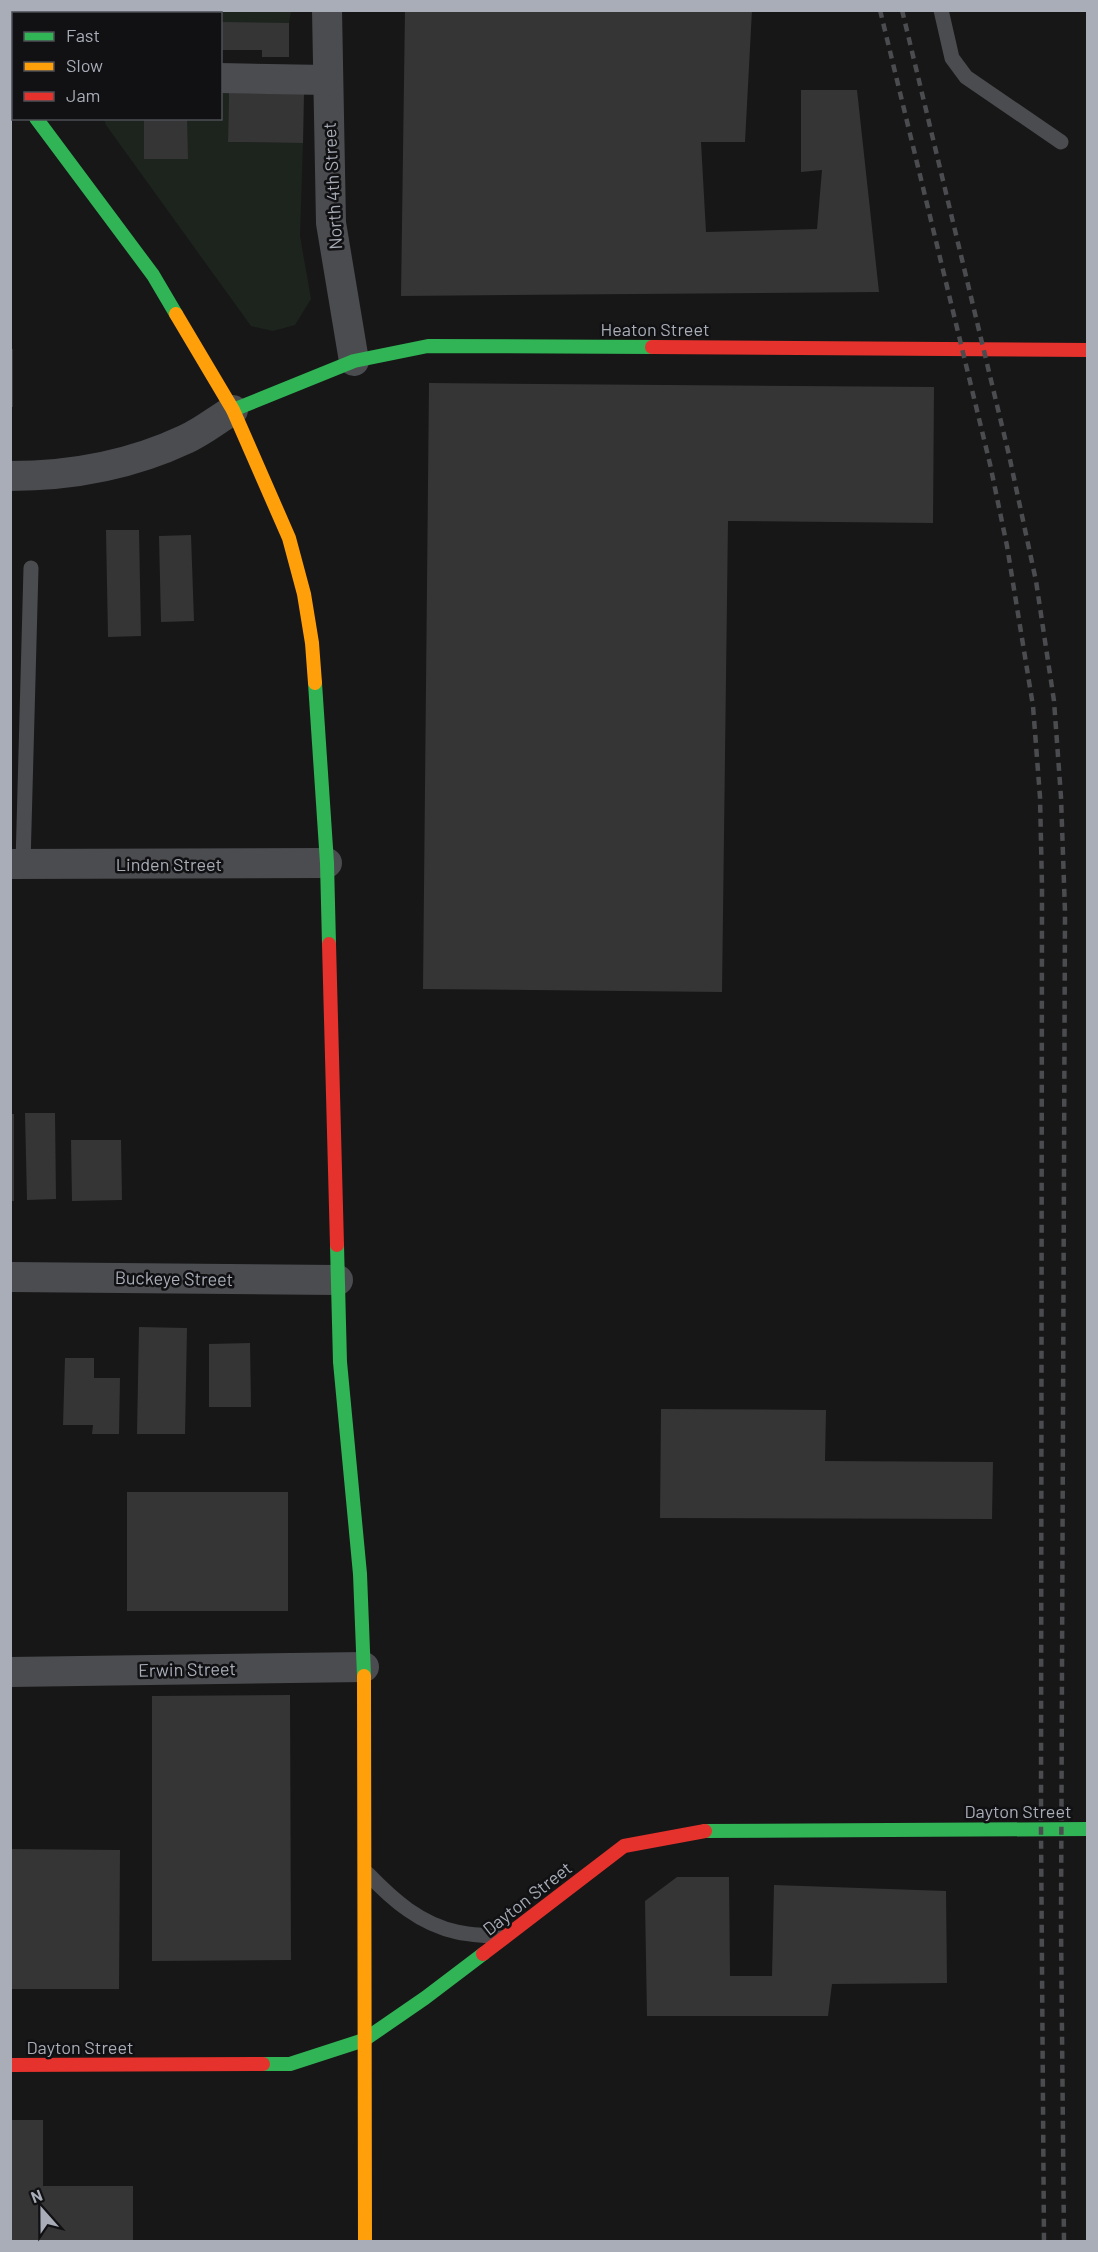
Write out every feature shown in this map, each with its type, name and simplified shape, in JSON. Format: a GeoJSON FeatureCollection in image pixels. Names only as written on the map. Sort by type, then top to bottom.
{"type":"FeatureCollection","features":[{"type":"Feature","properties":{"kind":"main road"},"geometry":{"type":"LineString","coordinates":[[37,120],[153,275],[233,410],[289,538],[304,594],[312,643],[327,863],[340,1362],[360,1574],[364,1667],[364,2241]]}},
{"type":"Feature","properties":{"kind":"main road","name":"Heaton Street"},"geometry":{"type":"LineString","coordinates":[[233,410],[354,361],[428,346],[1088,350]]}},
{"type":"Feature","properties":{"kind":"main road","name":"Dayton Street"},"geometry":{"type":"LineString","coordinates":[[10,2065],[290,2064],[364,2040],[425,1998],[624,1846],[707,1831],[1088,1829]]}},
{"type":"Feature","properties":{"kind":"street","name":"North 4th Street"},"geometry":{"type":"LineString","coordinates":[[327,10],[331,223],[354,361]]}},
{"type":"Feature","properties":{"kind":"street"},"geometry":{"type":"LineString","coordinates":[[222,78],[327,80]]}},
{"type":"Feature","properties":{"kind":"street"},"geometry":{"type":"LineString","coordinates":[[10,476],[38,476],[87,471],[128,461],[187,439],[233,410]]}},
{"type":"Feature","properties":{"kind":"street","name":"Linden Street"},"geometry":{"type":"LineString","coordinates":[[17,864],[327,863]]}},
{"type":"Feature","properties":{"kind":"street","name":"Buckeye Street"},"geometry":{"type":"LineString","coordinates":[[10,1277],[338,1280]]}},
{"type":"Feature","properties":{"kind":"street","name":"Erwin Street"},"geometry":{"type":"LineString","coordinates":[[10,1672],[364,1667]]}},
{"type":"Feature","properties":{"kind":"lane"},"geometry":{"type":"LineString","coordinates":[[941,10],[952,58],[966,77],[1061,142]]}},
{"type":"Feature","properties":{"kind":"lane"},"geometry":{"type":"LineString","coordinates":[[17,864],[32,568]]}},
{"type":"Feature","properties":{"kind":"lane"},"geometry":{"type":"LineString","coordinates":[[364,1869],[396,1902],[428,1922],[456,1932],[505,1937]]}},
{"type":"Feature","properties":{"kind":"shaded area"},"geometry":{"type":"Polygon","coordinates":[[[291,11],[289,57],[262,57],[262,50],[222,50],[222,12],[17,12],[291,11]]]}},
{"type":"Feature","properties":{"kind":"shaded area"},"geometry":{"type":"Polygon","coordinates":[[[222,93],[229,93],[228,142],[303,143],[300,236],[311,299],[295,325],[273,331],[251,326],[104,120],[144,120],[145,159],[187,159],[187,120],[222,120],[222,93]]]}},
{"type":"Feature","properties":{"kind":"building"},"geometry":{"type":"Polygon","coordinates":[[[111,10],[141,10],[141,12],[111,12],[111,10]]]}},
{"type":"Feature","properties":{"kind":"building"},"geometry":{"type":"Polygon","coordinates":[[[405,10],[752,10],[745,142],[701,142],[706,232],[817,229],[822,170],[801,172],[801,90],[857,90],[879,292],[401,296],[405,10]]]}},
{"type":"Feature","properties":{"kind":"building"},"geometry":{"type":"Polygon","coordinates":[[[222,22],[289,23],[289,57],[262,57],[262,50],[222,50],[222,22]]]}},
{"type":"Feature","properties":{"kind":"building"},"geometry":{"type":"Polygon","coordinates":[[[229,93],[304,94],[303,143],[228,142],[229,93]]]}},
{"type":"Feature","properties":{"kind":"building"},"geometry":{"type":"Polygon","coordinates":[[[144,120],[187,120],[188,159],[144,159],[144,120]]]}},
{"type":"Feature","properties":{"kind":"building"},"geometry":{"type":"Polygon","coordinates":[[[10,349],[13,349],[13,407],[10,407],[10,349]]]}},
{"type":"Feature","properties":{"kind":"building"},"geometry":{"type":"Polygon","coordinates":[[[429,383],[934,387],[933,523],[728,521],[722,992],[423,989],[429,383]]]}},
{"type":"Feature","properties":{"kind":"building"},"geometry":{"type":"Polygon","coordinates":[[[106,530],[139,530],[141,636],[108,637],[106,530]]]}},
{"type":"Feature","properties":{"kind":"building"},"geometry":{"type":"Polygon","coordinates":[[[191,535],[194,621],[161,622],[159,536],[191,535]]]}},
{"type":"Feature","properties":{"kind":"building"},"geometry":{"type":"Polygon","coordinates":[[[25,1113],[55,1113],[56,1199],[27,1200],[25,1113]]]}},
{"type":"Feature","properties":{"kind":"building"},"geometry":{"type":"Polygon","coordinates":[[[10,1114],[14,1114],[14,1201],[10,1201],[10,1114]]]}},
{"type":"Feature","properties":{"kind":"building"},"geometry":{"type":"Polygon","coordinates":[[[71,1140],[121,1140],[122,1200],[72,1201],[71,1140]]]}},
{"type":"Feature","properties":{"kind":"building"},"geometry":{"type":"Polygon","coordinates":[[[139,1327],[187,1328],[185,1434],[137,1434],[139,1327]]]}},
{"type":"Feature","properties":{"kind":"building"},"geometry":{"type":"Polygon","coordinates":[[[250,1343],[251,1407],[209,1407],[209,1344],[250,1343]]]}},
{"type":"Feature","properties":{"kind":"building"},"geometry":{"type":"Polygon","coordinates":[[[65,1358],[94,1358],[94,1378],[120,1378],[119,1434],[92,1434],[93,1425],[63,1425],[65,1358]]]}},
{"type":"Feature","properties":{"kind":"building"},"geometry":{"type":"Polygon","coordinates":[[[661,1409],[826,1410],[825,1461],[993,1462],[992,1519],[660,1518],[661,1409]]]}},
{"type":"Feature","properties":{"kind":"building"},"geometry":{"type":"Polygon","coordinates":[[[127,1492],[288,1492],[288,1611],[127,1611],[127,1492]]]}},
{"type":"Feature","properties":{"kind":"building"},"geometry":{"type":"Polygon","coordinates":[[[290,1695],[291,1960],[152,1961],[152,1696],[290,1695]]]}},
{"type":"Feature","properties":{"kind":"building"},"geometry":{"type":"Polygon","coordinates":[[[10,1849],[120,1850],[119,1989],[10,1989],[10,1849]]]}},
{"type":"Feature","properties":{"kind":"building"},"geometry":{"type":"Polygon","coordinates":[[[677,1877],[729,1877],[730,1976],[772,1976],[774,1885],[946,1891],[947,1983],[832,1984],[828,2016],[647,2016],[645,1901],[677,1877]]]}},
{"type":"Feature","properties":{"kind":"building"},"geometry":{"type":"Polygon","coordinates":[[[10,2120],[43,2120],[43,2186],[133,2186],[133,2242],[10,2242],[10,2120]]]}},
{"type":"Feature","properties":{"kind":"railway"},"geometry":{"type":"LineString","coordinates":[[880,10],[990,464],[1007,546],[1033,706],[1040,797],[1042,886],[1041,1829],[1044,2242]]}},
{"type":"Feature","properties":{"kind":"railway"},"geometry":{"type":"LineString","coordinates":[[902,10],[1009,455],[1036,581],[1054,701],[1061,797],[1065,912],[1061,1925],[1064,2242]]}},
{"type":"Feature","properties":{"kind":"traffic: fast"},"geometry":{"type":"LineString","coordinates":[[37,120],[153,275],[176,314]]}},
{"type":"Feature","properties":{"kind":"traffic: fast"},"geometry":{"type":"LineString","coordinates":[[233,410],[354,361],[428,346],[652,347]]}},
{"type":"Feature","properties":{"kind":"traffic: fast"},"geometry":{"type":"LineString","coordinates":[[315,683],[327,863],[329,944]]}},
{"type":"Feature","properties":{"kind":"traffic: fast"},"geometry":{"type":"LineString","coordinates":[[337,1245],[340,1362],[360,1574],[364,1676]]}},
{"type":"Feature","properties":{"kind":"traffic: fast"},"geometry":{"type":"LineString","coordinates":[[705,1831],[1088,1829]]}},
{"type":"Feature","properties":{"kind":"traffic: fast"},"geometry":{"type":"LineString","coordinates":[[263,2064],[290,2064],[364,2040],[483,1954]]}},
{"type":"Feature","properties":{"kind":"traffic: slow"},"geometry":{"type":"LineString","coordinates":[[176,314],[233,410],[289,538],[304,594],[312,643],[315,683]]}},
{"type":"Feature","properties":{"kind":"traffic: slow"},"geometry":{"type":"LineString","coordinates":[[364,1676],[365,2242]]}},
{"type":"Feature","properties":{"kind":"traffic: jam"},"geometry":{"type":"LineString","coordinates":[[652,347],[1088,350]]}},
{"type":"Feature","properties":{"kind":"traffic: jam"},"geometry":{"type":"LineString","coordinates":[[329,944],[337,1245]]}},
{"type":"Feature","properties":{"kind":"traffic: jam"},"geometry":{"type":"LineString","coordinates":[[483,1954],[624,1846],[705,1831]]}},
{"type":"Feature","properties":{"kind":"traffic: jam"},"geometry":{"type":"LineString","coordinates":[[10,2065],[263,2064]]}}]}
